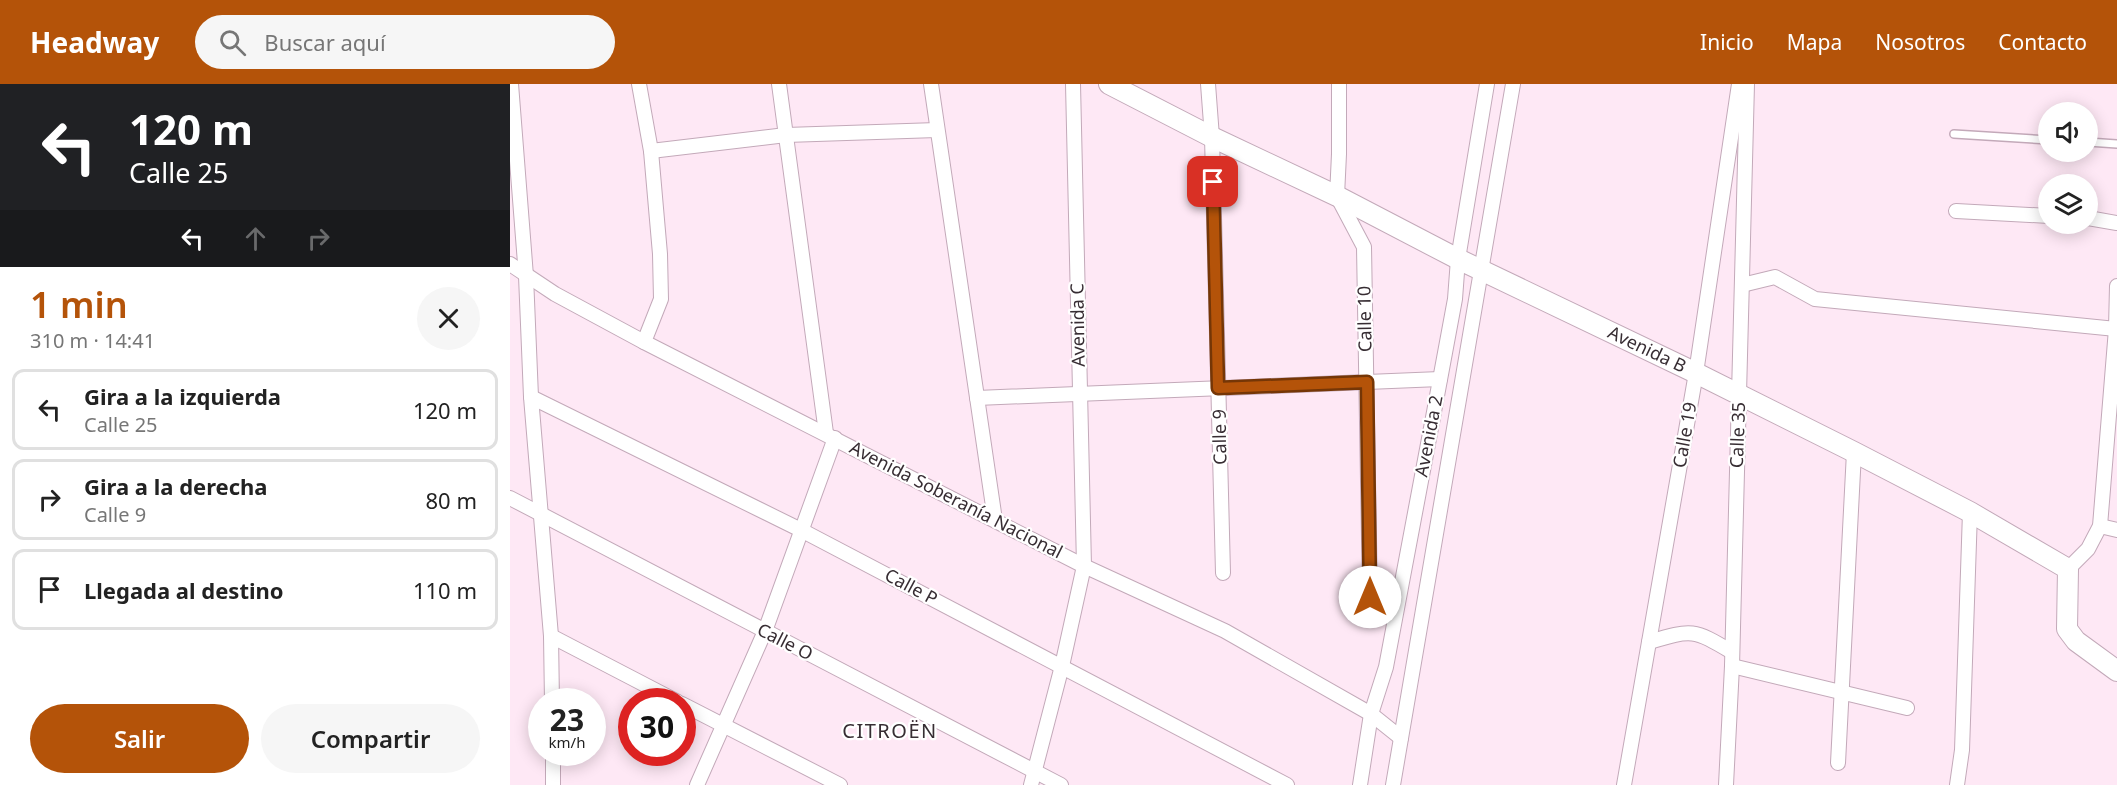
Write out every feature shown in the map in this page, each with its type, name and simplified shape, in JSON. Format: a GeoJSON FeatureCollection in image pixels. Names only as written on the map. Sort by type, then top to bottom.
{"type":"FeatureCollection","features":[{"type":"Feature","properties":{"kind":"street"},"geometry":{"type":"LineString","coordinates":[[511,84],[526,276],[531,397],[551,636],[552,688]]}},
{"type":"Feature","properties":{"kind":"street"},"geometry":{"type":"LineString","coordinates":[[639,84],[651,151],[660,254],[661,300],[644,342]]}},
{"type":"Feature","properties":{"kind":"street"},"geometry":{"type":"LineString","coordinates":[[698,785],[765,631],[801,530],[830,436],[779,84]]}},
{"type":"Feature","properties":{"kind":"street"},"geometry":{"type":"LineString","coordinates":[[931,84],[995,520]]}},
{"type":"Feature","properties":{"kind":"street","name":"Avenida C"},"geometry":{"type":"LineString","coordinates":[[1033,778],[1062,666],[1084,566],[1073,84]]}},
{"type":"Feature","properties":{"kind":"street","name":"Avenida B"},"geometry":{"type":"LineString","coordinates":[[1109,84],[1212,137],[1337,196],[1458,259],[1854,452],[1970,512],[2068,569]]}},
{"type":"Feature","properties":{"kind":"street","name":"Calle 9"},"geometry":{"type":"LineString","coordinates":[[1208,84],[1212,137],[1223,573]]}},
{"type":"Feature","properties":{"kind":"street"},"geometry":{"type":"LineString","coordinates":[[1337,196],[1339,84]]}},
{"type":"Feature","properties":{"kind":"street","name":"Avenida 2"},"geometry":{"type":"LineString","coordinates":[[1360,785],[1371,714],[1386,667],[1455,299],[1458,259],[1487,84]]}},
{"type":"Feature","properties":{"kind":"street","name":"Avenida 2"},"geometry":{"type":"LineString","coordinates":[[1393,785],[1513,84]]}},
{"type":"Feature","properties":{"kind":"street","name":"Calle 19"},"geometry":{"type":"LineString","coordinates":[[1624,785],[1696,373],[1739,84]]}},
{"type":"Feature","properties":{"kind":"street","name":"Calle 35"},"geometry":{"type":"LineString","coordinates":[[1726,785],[1732,659],[1747,84]]}},
{"type":"Feature","properties":{"kind":"street"},"geometry":{"type":"LineString","coordinates":[[651,151],[786,135],[937,130]]}},
{"type":"Feature","properties":{"kind":"street","name":"Calle 10"},"geometry":{"type":"LineString","coordinates":[[1337,196],[1364,247],[1370,597]]}},
{"type":"Feature","properties":{"kind":"street"},"geometry":{"type":"LineString","coordinates":[[1956,211],[2038,215]]}},
{"type":"Feature","properties":{"kind":"street"},"geometry":{"type":"LineString","coordinates":[[2098,220],[2117,224]]}},
{"type":"Feature","properties":{"kind":"street","name":"Avenida Soberanía Nacional"},"geometry":{"type":"LineString","coordinates":[[510,264],[555,294],[644,342],[1084,566],[1225,631],[1371,714],[1401,738]]}},
{"type":"Feature","properties":{"kind":"street"},"geometry":{"type":"LineString","coordinates":[[1742,285],[1775,277],[1815,298],[2116,329]]}},
{"type":"Feature","properties":{"kind":"street"},"geometry":{"type":"LineString","coordinates":[[2117,286],[2116,329],[2100,525],[2088,549],[2068,569],[2067,629],[2076,641],[2117,671]]}},
{"type":"Feature","properties":{"kind":"street"},"geometry":{"type":"LineString","coordinates":[[977,398],[1440,379]]}},
{"type":"Feature","properties":{"kind":"street","name":"Calle P"},"geometry":{"type":"LineString","coordinates":[[531,397],[801,530],[1287,785]]}},
{"type":"Feature","properties":{"kind":"street"},"geometry":{"type":"LineString","coordinates":[[1838,763],[1854,452]]}},
{"type":"Feature","properties":{"kind":"street","name":"Calle O"},"geometry":{"type":"LineString","coordinates":[[510,498],[765,631],[1033,778],[1061,785]]}},
{"type":"Feature","properties":{"kind":"street"},"geometry":{"type":"LineString","coordinates":[[1957,785],[1962,750],[1970,512]]}},
{"type":"Feature","properties":{"kind":"street"},"geometry":{"type":"LineString","coordinates":[[2100,525],[2117,530]]}},
{"type":"Feature","properties":{"kind":"street"},"geometry":{"type":"LineString","coordinates":[[1649,642],[1688,632],[1703,634],[1732,659],[1842,692],[1907,708]]}},
{"type":"Feature","properties":{"kind":"street"},"geometry":{"type":"LineString","coordinates":[[551,636],[651,688]]}},
{"type":"Feature","properties":{"kind":"street"},"geometry":{"type":"LineString","coordinates":[[696,711],[840,785]]}},
{"type":"Feature","properties":{"kind":"street"},"geometry":{"type":"LineString","coordinates":[[553,766],[554,785]]}},
{"type":"Feature","properties":{"kind":"lane"},"geometry":{"type":"LineString","coordinates":[[1954,134],[2038,139]]}},
{"type":"Feature","properties":{"kind":"lane"},"geometry":{"type":"LineString","coordinates":[[2098,143],[2117,144]]}},
{"type":"Feature","properties":{"kind":"district","name":"CITROËN"},"geometry":{"type":"Point","coordinates":[890,731]}},
{"type":"Feature","properties":{"kind":"route"},"geometry":{"type":"LineString","coordinates":[[1213,182],[1218,388],[1367,382],[1370,597]]}}]}
